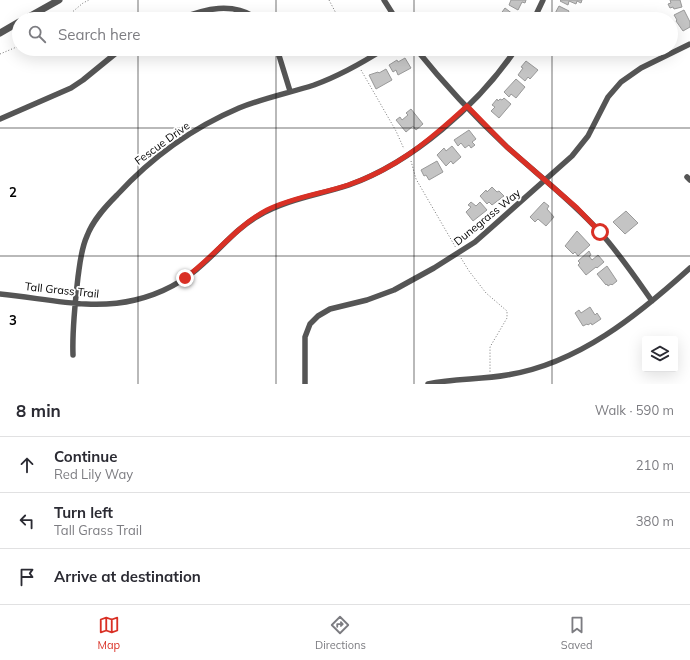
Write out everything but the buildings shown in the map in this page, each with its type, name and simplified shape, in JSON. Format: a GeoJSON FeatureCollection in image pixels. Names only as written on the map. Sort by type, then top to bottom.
{"type":"FeatureCollection","features":[{"type":"Feature","properties":{"kind":"street"},"geometry":{"type":"LineString","coordinates":[[38,12],[59,0]]}},
{"type":"Feature","properties":{"kind":"street"},"geometry":{"type":"LineString","coordinates":[[384,0],[392,12]]}},
{"type":"Feature","properties":{"kind":"street"},"geometry":{"type":"LineString","coordinates":[[537,12],[543,0]]}},
{"type":"Feature","properties":{"kind":"street"},"geometry":{"type":"LineString","coordinates":[[202,12],[226,7],[247,12]]}},
{"type":"Feature","properties":{"kind":"street"},"geometry":{"type":"LineString","coordinates":[[0,33],[12,26]]}},
{"type":"Feature","properties":{"kind":"street","name":"Dunegrass Way"},"geometry":{"type":"LineString","coordinates":[[678,50],[690,44]]}},
{"type":"Feature","properties":{"kind":"street"},"geometry":{"type":"LineString","coordinates":[[0,119],[71,88],[112,56]]}},
{"type":"Feature","properties":{"kind":"street"},"geometry":{"type":"LineString","coordinates":[[279,56],[290,91]]}},
{"type":"Feature","properties":{"kind":"street","name":"Fescue Drive"},"geometry":{"type":"LineString","coordinates":[[73,355],[72,332],[75,303],[82,252],[86,238],[101,213],[126,184],[158,156],[200,128],[239,108],[266,98],[325,81],[373,56]]}},
{"type":"Feature","properties":{"kind":"street"},"geometry":{"type":"LineString","coordinates":[[422,56],[436,74],[502,142],[577,208],[600,232],[625,262],[652,301]]}},
{"type":"Feature","properties":{"kind":"street","name":"Tall Grass Trail"},"geometry":{"type":"LineString","coordinates":[[0,294],[93,305],[115,304],[138,299],[160,291],[177,283],[194,272],[246,223],[266,211],[294,199],[334,190],[360,180],[385,169],[408,156],[436,134],[467,106],[492,81],[511,56]]}},
{"type":"Feature","properties":{"kind":"street","name":"Dunegrass Way"},"geometry":{"type":"LineString","coordinates":[[305,384],[305,337],[310,324],[318,316],[330,309],[367,300],[394,290],[458,254],[485,234],[579,149],[608,97],[621,82],[641,68],[666,56]]}},
{"type":"Feature","properties":{"kind":"street"},"geometry":{"type":"LineString","coordinates":[[428,384],[448,380],[490,377],[528,371],[576,352],[598,340],[652,301],[690,268]]}},
{"type":"Feature","properties":{"kind":"path"},"geometry":{"type":"LineString","coordinates":[[72,12],[89,0]]}},
{"type":"Feature","properties":{"kind":"path"},"geometry":{"type":"LineString","coordinates":[[329,0],[335,12]]}},
{"type":"Feature","properties":{"kind":"path"},"geometry":{"type":"LineString","coordinates":[[0,54],[12,49]]}},
{"type":"Feature","properties":{"kind":"path"},"geometry":{"type":"LineString","coordinates":[[357,56],[360,64],[412,162],[416,179],[453,241],[458,254],[486,294],[507,311],[507,318],[490,347],[490,377]]}},
{"type":"Feature","properties":{"kind":"route"},"geometry":{"type":"LineString","coordinates":[[185,278],[203,265],[232,235],[257,216],[285,202],[334,190],[385,169],[411,153],[436,134],[467,106],[507,147],[577,208],[600,232]]}}]}
